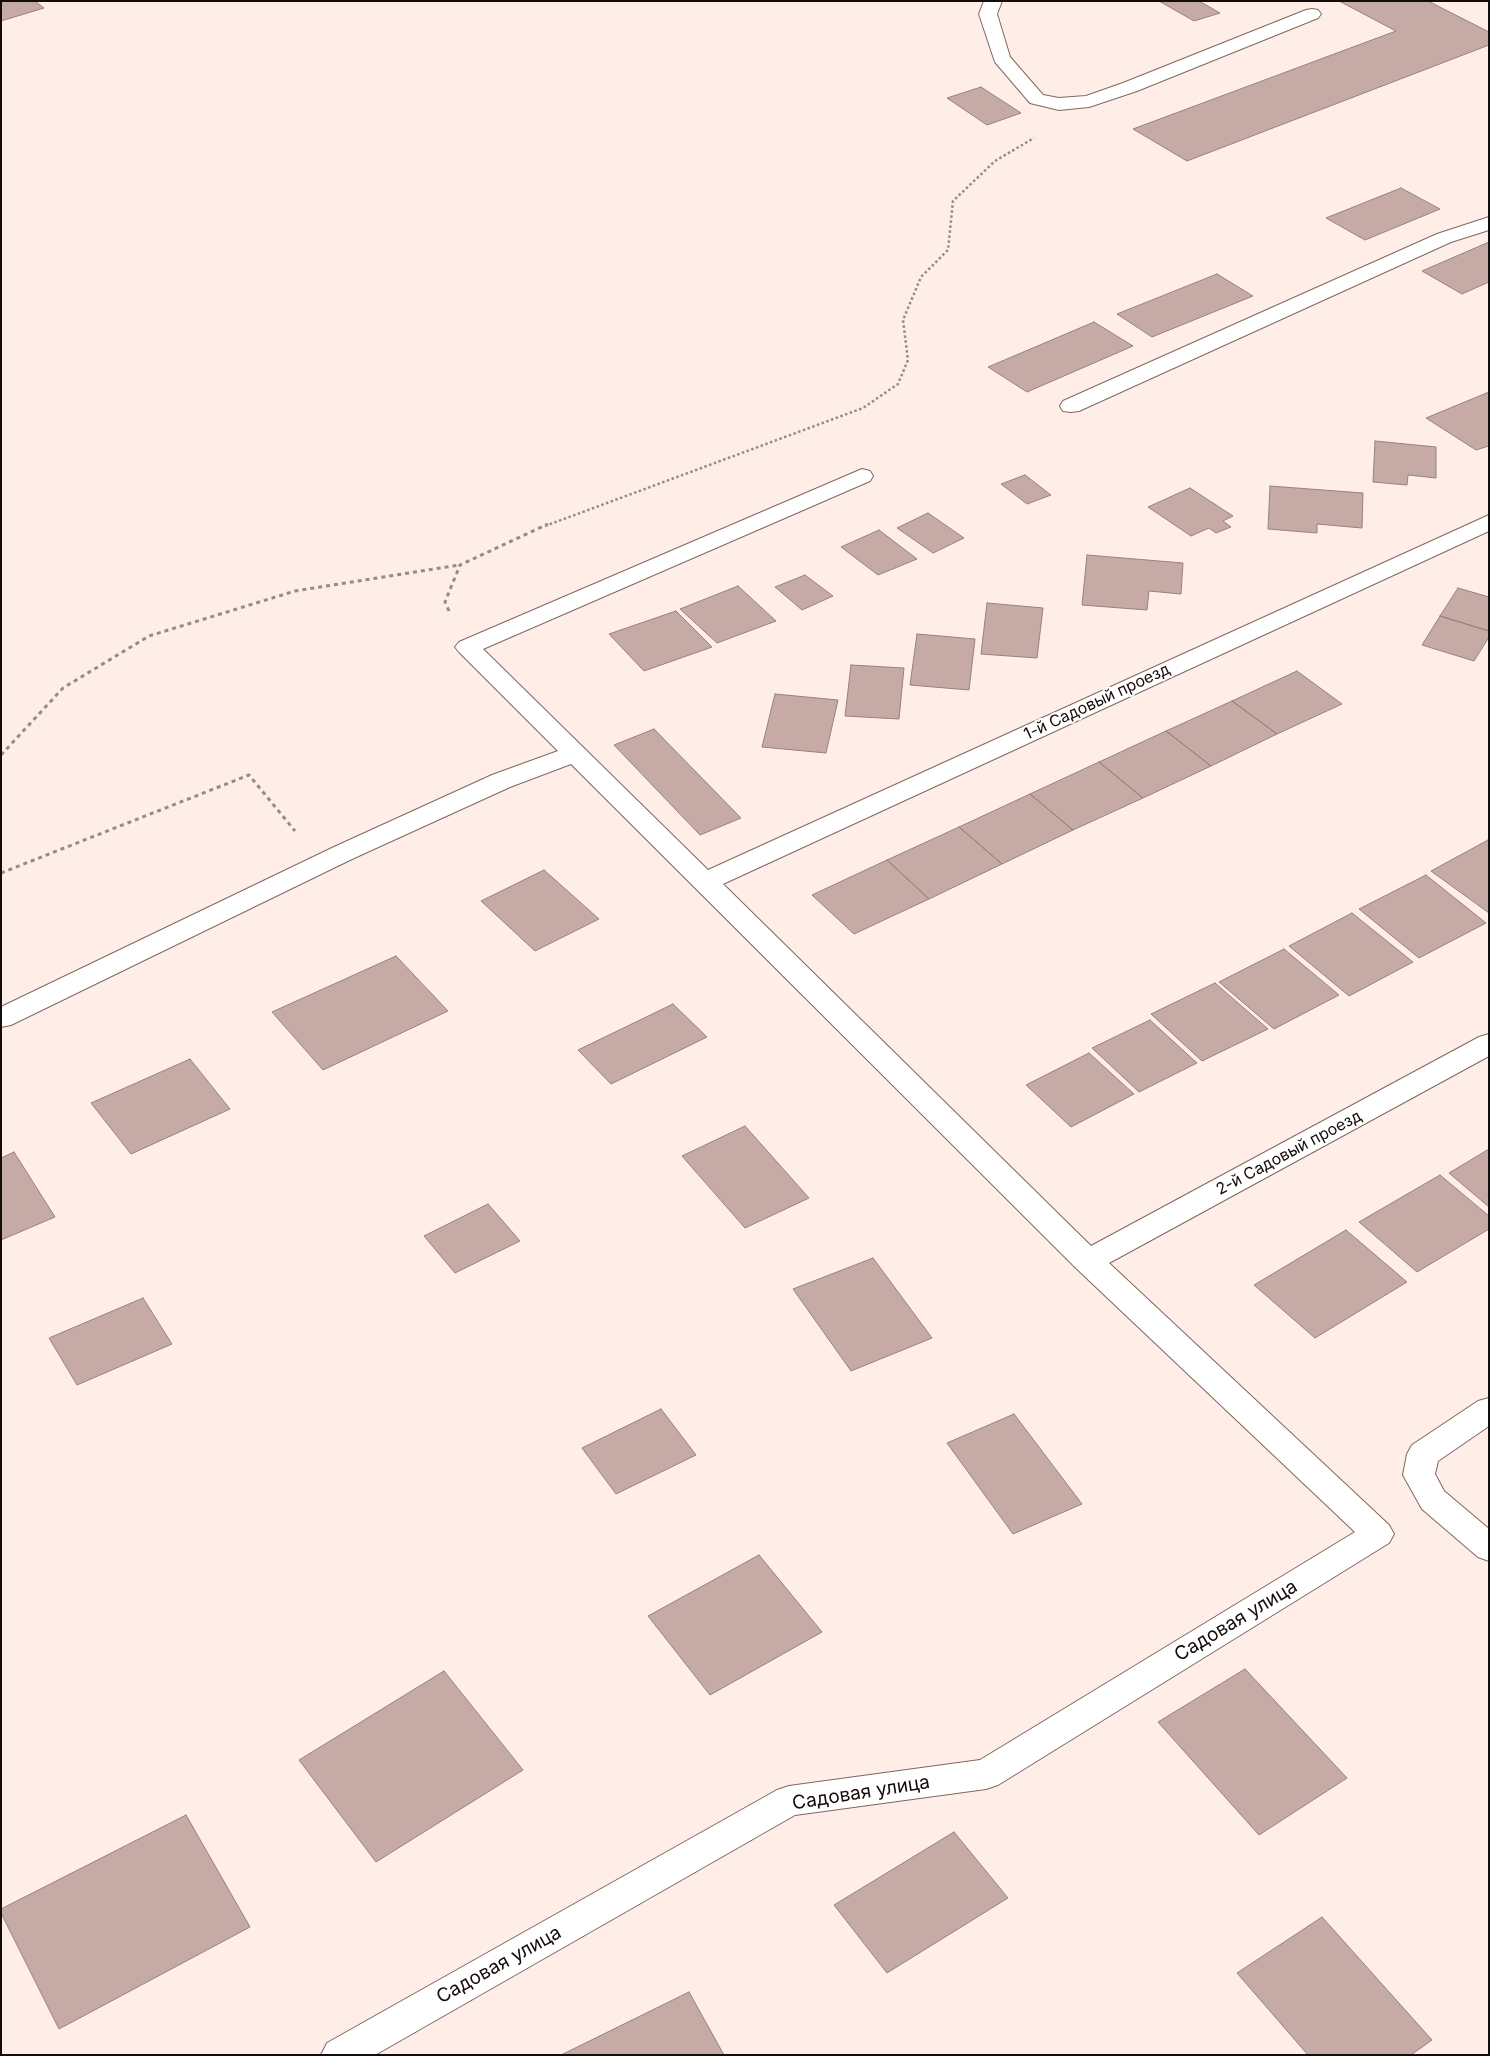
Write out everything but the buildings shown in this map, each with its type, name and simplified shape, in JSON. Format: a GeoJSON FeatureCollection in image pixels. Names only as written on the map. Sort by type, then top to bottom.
{"type":"FeatureCollection","features":[{"type":"Feature","properties":{"kind":"street"},"geometry":{"type":"LineString","coordinates":[[993,1],[988,14],[1000,58],[1037,98],[1059,104],[1089,101],[1130,87],[1312,14]]}},
{"type":"Feature","properties":{"kind":"street"},"geometry":{"type":"LineString","coordinates":[[1071,406],[1444,238],[1489,222]]}},
{"type":"Feature","properties":{"kind":"street"},"geometry":{"type":"LineString","coordinates":[[862,476],[467,647],[1088,1261]]}},
{"type":"Feature","properties":{"kind":"street","name":"1-й Садовый проезд"},"geometry":{"type":"LineString","coordinates":[[704,882],[1489,522]]}},
{"type":"Feature","properties":{"kind":"street"},"geometry":{"type":"LineString","coordinates":[[1,1018],[500,780],[574,754]]}},
{"type":"Feature","properties":{"kind":"street","name":"2-й Садовый проезд"},"geometry":{"type":"LineString","coordinates":[[1088,1261],[1489,1044]]}},
{"type":"Feature","properties":{"kind":"street","name":"Садовая улица"},"geometry":{"type":"LineString","coordinates":[[340,2055],[789,1801],[986,1774],[1378,1534],[1088,1261]]}},
{"type":"Feature","properties":{"kind":"street"},"geometry":{"type":"LineString","coordinates":[[1489,1410],[1422,1454],[1419,1475],[1433,1500],[1489,1548]]}},
{"type":"Feature","properties":{"kind":"path"},"geometry":{"type":"LineString","coordinates":[[1,755],[63,688],[149,636],[295,591],[460,565],[559,519],[863,408],[898,384],[908,360],[903,320],[921,277],[948,250],[953,201],[996,161],[1047,131],[1059,104]]}},
{"type":"Feature","properties":{"kind":"path"},"geometry":{"type":"LineString","coordinates":[[460,565],[445,602],[455,626],[467,647]]}},
{"type":"Feature","properties":{"kind":"path"},"geometry":{"type":"LineString","coordinates":[[1,873],[249,775],[321,864]]}}]}
